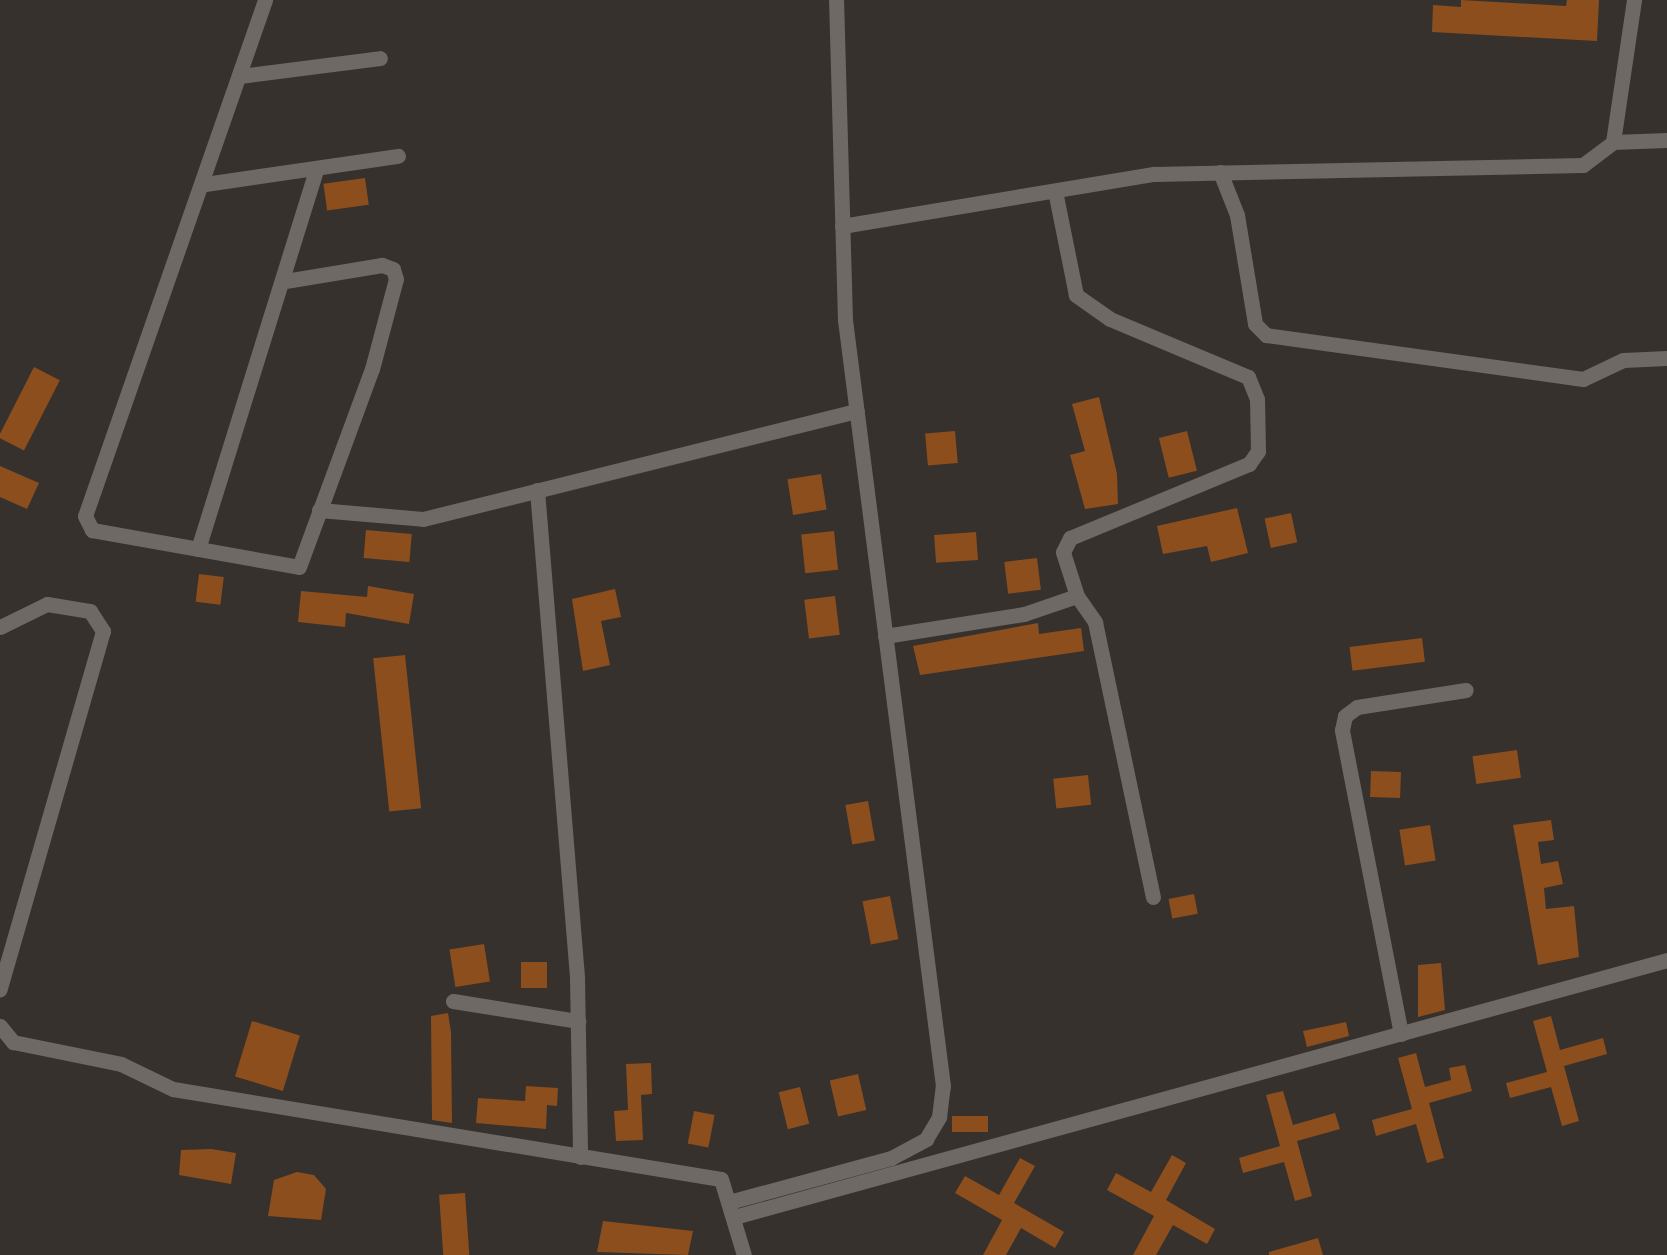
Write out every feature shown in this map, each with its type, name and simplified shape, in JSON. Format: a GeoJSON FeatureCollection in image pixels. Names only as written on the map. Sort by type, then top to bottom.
{"type":"FeatureCollection","features":[{"type":"Feature","properties":{"kind":"street"},"geometry":{"type":"LineString","coordinates":[[264,0],[205,184],[85,516],[92,530],[108,538],[298,567],[396,279],[382,264],[285,281]]}},
{"type":"Feature","properties":{"kind":"street"},"geometry":{"type":"LineString","coordinates":[[732,1209],[891,1158],[926,1139],[939,1118],[942,1052],[857,412],[842,226],[836,0]]}},
{"type":"Feature","properties":{"kind":"street"},"geometry":{"type":"LineString","coordinates":[[1614,142],[1634,0]]}},
{"type":"Feature","properties":{"kind":"street"},"geometry":{"type":"LineString","coordinates":[[240,76],[380,58]]}},
{"type":"Feature","properties":{"kind":"street"},"geometry":{"type":"LineString","coordinates":[[842,226],[1154,174],[1583,166],[1614,142],[1667,140]]}},
{"type":"Feature","properties":{"kind":"street"},"geometry":{"type":"LineString","coordinates":[[205,184],[398,156]]}},
{"type":"Feature","properties":{"kind":"street"},"geometry":{"type":"LineString","coordinates":[[198,550],[285,281],[316,170]]}},
{"type":"Feature","properties":{"kind":"street"},"geometry":{"type":"LineString","coordinates":[[1220,172],[1236,214],[1255,324],[1266,335],[1583,380],[1623,360],[1667,358]]}},
{"type":"Feature","properties":{"kind":"street"},"geometry":{"type":"LineString","coordinates":[[1054,191],[1076,295],[1110,318],[1248,376],[1261,435],[1250,464],[1070,538],[1063,552],[1077,596],[1095,622],[1153,897]]}},
{"type":"Feature","properties":{"kind":"street"},"geometry":{"type":"LineString","coordinates":[[320,510],[423,520],[857,412]]}},
{"type":"Feature","properties":{"kind":"street"},"geometry":{"type":"LineString","coordinates":[[537,490],[578,1021],[580,1157]]}},
{"type":"Feature","properties":{"kind":"street"},"geometry":{"type":"LineString","coordinates":[[886,636],[1024,614],[1077,596]]}},
{"type":"Feature","properties":{"kind":"street"},"geometry":{"type":"LineString","coordinates":[[0,627],[47,604],[90,611],[103,631],[0,989]]}},
{"type":"Feature","properties":{"kind":"street"},"geometry":{"type":"LineString","coordinates":[[1401,1034],[1342,730],[1345,716],[1358,707],[1466,690]]}},
{"type":"Feature","properties":{"kind":"street"},"geometry":{"type":"LineString","coordinates":[[732,1209],[1401,1034],[1667,960]]}},
{"type":"Feature","properties":{"kind":"street"},"geometry":{"type":"LineString","coordinates":[[453,1001],[578,1021]]}},
{"type":"Feature","properties":{"kind":"street"},"geometry":{"type":"LineString","coordinates":[[0,1026],[13,1042],[122,1064],[172,1088],[722,1179],[744,1255]]}},
{"type":"Feature","properties":{"kind":"building"},"geometry":{"type":"Polygon","coordinates":[[[1461,0],[1566,6],[1567,0],[1599,0],[1597,41],[1432,32],[1433,5],[1461,7],[1461,0]]]}},
{"type":"Feature","properties":{"kind":"building"},"geometry":{"type":"Polygon","coordinates":[[[365,178],[369,205],[327,211],[323,184],[365,178]]]}},
{"type":"Feature","properties":{"kind":"building"},"geometry":{"type":"Polygon","coordinates":[[[34,367],[60,380],[24,451],[0,438],[0,434],[34,367]]]}},
{"type":"Feature","properties":{"kind":"building"},"geometry":{"type":"Polygon","coordinates":[[[1099,397],[1117,474],[1118,504],[1085,509],[1070,455],[1085,451],[1072,404],[1099,397]]]}},
{"type":"Feature","properties":{"kind":"building"},"geometry":{"type":"Polygon","coordinates":[[[955,431],[958,463],[928,465],[925,434],[955,431]]]}},
{"type":"Feature","properties":{"kind":"building"},"geometry":{"type":"Polygon","coordinates":[[[1187,431],[1197,471],[1169,478],[1159,438],[1187,431]]]}},
{"type":"Feature","properties":{"kind":"building"},"geometry":{"type":"Polygon","coordinates":[[[0,466],[39,483],[27,509],[0,497],[0,466]]]}},
{"type":"Feature","properties":{"kind":"building"},"geometry":{"type":"Polygon","coordinates":[[[821,474],[827,510],[793,515],[787,479],[821,474]]]}},
{"type":"Feature","properties":{"kind":"building"},"geometry":{"type":"Polygon","coordinates":[[[1237,508],[1248,553],[1211,562],[1207,546],[1163,554],[1157,526],[1237,508]]]}},
{"type":"Feature","properties":{"kind":"building"},"geometry":{"type":"Polygon","coordinates":[[[1291,513],[1297,542],[1271,548],[1265,519],[1291,513]]]}},
{"type":"Feature","properties":{"kind":"building"},"geometry":{"type":"Polygon","coordinates":[[[366,530],[412,534],[409,562],[364,558],[366,530]]]}},
{"type":"Feature","properties":{"kind":"building"},"geometry":{"type":"Polygon","coordinates":[[[834,531],[838,570],[805,573],[801,534],[834,531]]]}},
{"type":"Feature","properties":{"kind":"building"},"geometry":{"type":"Polygon","coordinates":[[[976,532],[978,560],[936,563],[934,535],[976,532]]]}},
{"type":"Feature","properties":{"kind":"building"},"geometry":{"type":"Polygon","coordinates":[[[1037,558],[1041,590],[1008,594],[1004,562],[1037,558]]]}},
{"type":"Feature","properties":{"kind":"building"},"geometry":{"type":"Polygon","coordinates":[[[199,574],[224,577],[220,605],[196,602],[199,574]]]}},
{"type":"Feature","properties":{"kind":"building"},"geometry":{"type":"Polygon","coordinates":[[[368,586],[414,594],[409,624],[346,613],[345,627],[298,622],[301,591],[367,597],[368,586]]]}},
{"type":"Feature","properties":{"kind":"building"},"geometry":{"type":"Polygon","coordinates":[[[615,589],[621,617],[601,621],[610,665],[583,671],[572,599],[615,589]]]}},
{"type":"Feature","properties":{"kind":"building"},"geometry":{"type":"Polygon","coordinates":[[[835,596],[840,635],[809,638],[804,600],[835,596]]]}},
{"type":"Feature","properties":{"kind":"building"},"geometry":{"type":"Polygon","coordinates":[[[1038,623],[1039,634],[1081,628],[1084,651],[920,675],[913,646],[1038,623]]]}},
{"type":"Feature","properties":{"kind":"building"},"geometry":{"type":"Polygon","coordinates":[[[1422,638],[1425,662],[1352,671],[1350,647],[1422,638]]]}},
{"type":"Feature","properties":{"kind":"building"},"geometry":{"type":"Polygon","coordinates":[[[405,655],[421,808],[389,812],[373,658],[405,655]]]}},
{"type":"Feature","properties":{"kind":"building"},"geometry":{"type":"Polygon","coordinates":[[[1517,750],[1521,778],[1476,784],[1472,756],[1517,750]]]}},
{"type":"Feature","properties":{"kind":"building"},"geometry":{"type":"Polygon","coordinates":[[[1371,771],[1401,772],[1400,798],[1370,797],[1371,771]]]}},
{"type":"Feature","properties":{"kind":"building"},"geometry":{"type":"Polygon","coordinates":[[[1088,775],[1091,805],[1056,808],[1053,779],[1088,775]]]}},
{"type":"Feature","properties":{"kind":"building"},"geometry":{"type":"Polygon","coordinates":[[[868,801],[875,840],[852,844],[845,805],[868,801]]]}},
{"type":"Feature","properties":{"kind":"building"},"geometry":{"type":"Polygon","coordinates":[[[1551,820],[1554,840],[1538,842],[1541,864],[1558,861],[1563,884],[1544,888],[1546,909],[1574,906],[1579,957],[1538,965],[1513,825],[1551,820]]]}},
{"type":"Feature","properties":{"kind":"building"},"geometry":{"type":"Polygon","coordinates":[[[1430,825],[1436,861],[1405,865],[1399,830],[1430,825]]]}},
{"type":"Feature","properties":{"kind":"building"},"geometry":{"type":"Polygon","coordinates":[[[1194,894],[1198,914],[1172,919],[1168,899],[1194,894]]]}},
{"type":"Feature","properties":{"kind":"building"},"geometry":{"type":"Polygon","coordinates":[[[890,896],[898,939],[871,945],[863,901],[890,896]]]}},
{"type":"Feature","properties":{"kind":"building"},"geometry":{"type":"Polygon","coordinates":[[[484,944],[490,982],[455,987],[449,949],[484,944]]]}},
{"type":"Feature","properties":{"kind":"building"},"geometry":{"type":"Polygon","coordinates":[[[521,962],[547,962],[547,988],[521,988],[521,962]]]}},
{"type":"Feature","properties":{"kind":"building"},"geometry":{"type":"Polygon","coordinates":[[[1441,963],[1445,1010],[1418,1017],[1418,965],[1441,963]]]}},
{"type":"Feature","properties":{"kind":"building"},"geometry":{"type":"Polygon","coordinates":[[[448,1013],[452,1123],[432,1120],[431,1016],[448,1013]]]}},
{"type":"Feature","properties":{"kind":"building"},"geometry":{"type":"Polygon","coordinates":[[[1551,1016],[1560,1050],[1603,1038],[1607,1054],[1564,1066],[1579,1121],[1562,1126],[1551,1087],[1510,1098],[1506,1083],[1547,1072],[1533,1021],[1551,1016]]]}},
{"type":"Feature","properties":{"kind":"building"},"geometry":{"type":"Polygon","coordinates":[[[252,1021],[300,1036],[283,1091],[235,1076],[252,1021]]]}},
{"type":"Feature","properties":{"kind":"building"},"geometry":{"type":"Polygon","coordinates":[[[1346,1022],[1349,1036],[1307,1047],[1303,1031],[1346,1022]]]}},
{"type":"Feature","properties":{"kind":"building"},"geometry":{"type":"Polygon","coordinates":[[[1416,1053],[1425,1087],[1451,1080],[1449,1068],[1465,1065],[1472,1091],[1429,1103],[1444,1158],[1427,1163],[1416,1124],[1376,1136],[1372,1120],[1412,1109],[1398,1058],[1416,1053]]]}},
{"type":"Feature","properties":{"kind":"building"},"geometry":{"type":"Polygon","coordinates":[[[651,1063],[652,1094],[641,1095],[643,1140],[616,1141],[614,1111],[628,1110],[626,1064],[651,1063]]]}},
{"type":"Feature","properties":{"kind":"building"},"geometry":{"type":"Polygon","coordinates":[[[858,1074],[866,1110],[838,1117],[830,1081],[858,1074]]]}},
{"type":"Feature","properties":{"kind":"building"},"geometry":{"type":"Polygon","coordinates":[[[526,1086],[558,1088],[557,1106],[547,1105],[546,1129],[476,1123],[478,1098],[525,1101],[526,1086]]]}},
{"type":"Feature","properties":{"kind":"building"},"geometry":{"type":"Polygon","coordinates":[[[800,1087],[809,1124],[788,1129],[779,1092],[800,1087]]]}},
{"type":"Feature","properties":{"kind":"building"},"geometry":{"type":"Polygon","coordinates":[[[1283,1091],[1293,1125],[1335,1113],[1340,1129],[1297,1141],[1312,1196],[1295,1201],[1284,1162],[1243,1173],[1239,1158],[1280,1146],[1266,1095],[1283,1091]]]}},
{"type":"Feature","properties":{"kind":"building"},"geometry":{"type":"Polygon","coordinates":[[[694,1111],[715,1115],[708,1147],[688,1143],[694,1111]]]}},
{"type":"Feature","properties":{"kind":"building"},"geometry":{"type":"Polygon","coordinates":[[[952,1116],[988,1116],[988,1132],[952,1132],[952,1116]]]}},
{"type":"Feature","properties":{"kind":"building"},"geometry":{"type":"Polygon","coordinates":[[[181,1150],[236,1153],[231,1184],[179,1175],[181,1150]]]}},
{"type":"Feature","properties":{"kind":"building"},"geometry":{"type":"Polygon","coordinates":[[[1172,1155],[1186,1163],[1166,1200],[1215,1229],[1207,1244],[1173,1225],[1156,1255],[1133,1255],[1154,1216],[1107,1190],[1116,1173],[1151,1192],[1172,1155]]]}},
{"type":"Feature","properties":{"kind":"building"},"geometry":{"type":"Polygon","coordinates":[[[1020,1158],[1035,1166],[1014,1203],[1064,1232],[1055,1248],[1021,1228],[1006,1255],[983,1255],[1002,1220],[955,1193],[965,1176],[999,1195],[1020,1158]]]}},
{"type":"Feature","properties":{"kind":"building"},"geometry":{"type":"Polygon","coordinates":[[[297,1172],[314,1175],[326,1189],[321,1220],[268,1216],[274,1180],[297,1172]]]}},
{"type":"Feature","properties":{"kind":"building"},"geometry":{"type":"Polygon","coordinates":[[[465,1193],[469,1255],[443,1255],[439,1195],[465,1193]]]}},
{"type":"Feature","properties":{"kind":"building"},"geometry":{"type":"Polygon","coordinates":[[[603,1221],[693,1231],[688,1255],[597,1252],[603,1221]]]}},
{"type":"Feature","properties":{"kind":"building"},"geometry":{"type":"Polygon","coordinates":[[[1318,1238],[1323,1255],[1269,1255],[1269,1252],[1318,1238]]]}}]}
